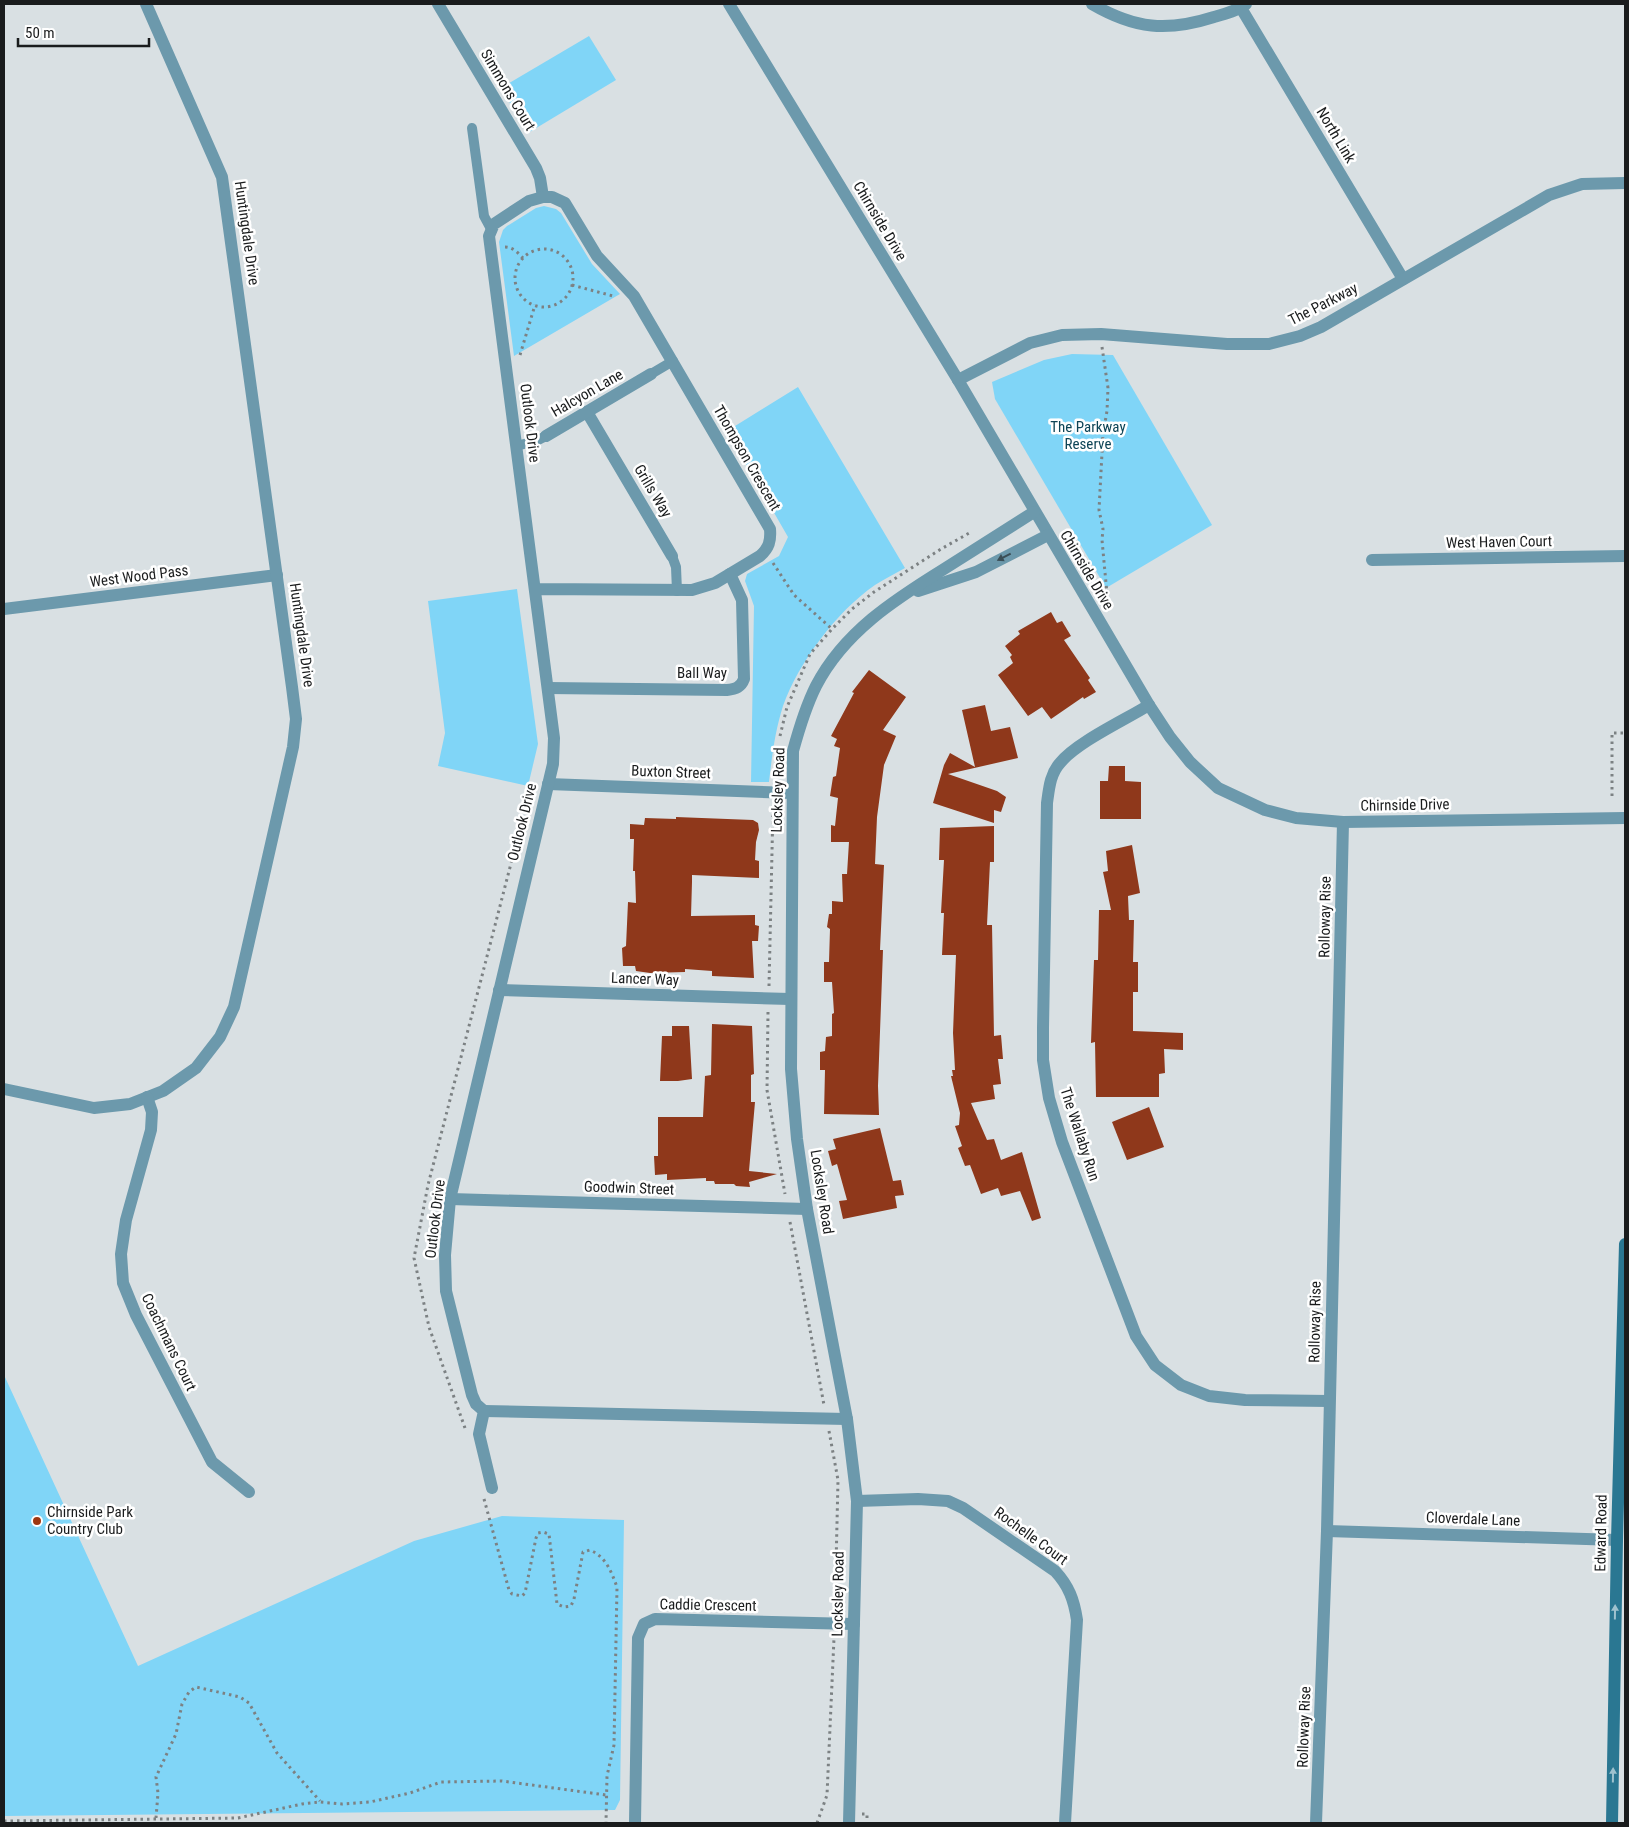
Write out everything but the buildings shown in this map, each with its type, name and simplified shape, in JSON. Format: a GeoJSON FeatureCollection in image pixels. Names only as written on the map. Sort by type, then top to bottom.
{"type":"FeatureCollection","features":[{"type":"Feature","properties":{"kind":"main road","name":"Edward Road"},"geometry":{"type":"LineString","coordinates":[[1612,1823],[1621,1541],[1625,1244]]}},
{"type":"Feature","properties":{"kind":"street","name":"Huntingdale Drive"},"geometry":{"type":"LineString","coordinates":[[4,1089],[94,1108],[130,1104],[163,1091],[196,1068],[220,1037],[234,1007],[293,747],[296,720],[222,177],[146,4]]}},
{"type":"Feature","properties":{"kind":"street","name":"Simmons Court"},"geometry":{"type":"LineString","coordinates":[[438,4],[536,168],[540,178],[543,197]]}},
{"type":"Feature","properties":{"kind":"street","name":"Chirnside Drive"},"geometry":{"type":"LineString","coordinates":[[729,4],[958,380],[1149,705],[1170,737],[1190,762],[1218,788],[1273,812],[1296,818],[1343,822],[1625,818]]}},
{"type":"Feature","properties":{"kind":"street"},"geometry":{"type":"LineString","coordinates":[[1092,4],[1109,14],[1135,23],[1163,27],[1192,24],[1244,6]]}},
{"type":"Feature","properties":{"kind":"street","name":"North Link"},"geometry":{"type":"LineString","coordinates":[[1244,6],[1403,279]]}},
{"type":"Feature","properties":{"kind":"street","name":"The Parkway"},"geometry":{"type":"LineString","coordinates":[[958,380],[1030,343],[1062,335],[1101,334],[1227,344],[1269,344],[1300,336],[1321,327],[1549,195],[1582,184],[1625,183]]}},
{"type":"Feature","properties":{"kind":"street"},"geometry":{"type":"LineString","coordinates":[[491,229],[499,220],[529,201],[543,197]]}},
{"type":"Feature","properties":{"kind":"street","name":"Thompson Crescent"},"geometry":{"type":"LineString","coordinates":[[543,197],[552,197],[565,203],[597,256],[634,296],[770,529],[771,540],[766,551]]}},
{"type":"Feature","properties":{"kind":"street","name":"Outlook Drive"},"geometry":{"type":"LineString","coordinates":[[484,1411],[476,1404],[472,1395],[446,1291],[445,1255],[450,1199],[553,764],[554,738],[490,249],[491,229]]}},
{"type":"Feature","properties":{"kind":"street","name":"Halcyon Lane"},"geometry":{"type":"LineString","coordinates":[[546,436],[652,374]]}},
{"type":"Feature","properties":{"kind":"street","name":"Grills Way"},"geometry":{"type":"LineString","coordinates":[[587,412],[672,556]]}},
{"type":"Feature","properties":{"kind":"street","name":"Locksley Road"},"geometry":{"type":"LineString","coordinates":[[849,1823],[857,1500],[847,1419],[807,1209],[797,1139],[791,1069],[793,750],[801,723],[816,686],[834,658],[855,633],[897,598],[1034,512]]}},
{"type":"Feature","properties":{"kind":"street","name":"Locksley Road"},"geometry":{"type":"LineString","coordinates":[[897,598],[976,572],[1048,535]]}},
{"type":"Feature","properties":{"kind":"street"},"geometry":{"type":"LineString","coordinates":[[536,589],[677,591],[703,588],[730,574],[766,551]]}},
{"type":"Feature","properties":{"kind":"street","name":"West Haven Court"},"geometry":{"type":"LineString","coordinates":[[1372,560],[1625,556]]}},
{"type":"Feature","properties":{"kind":"street","name":"Ball Way"},"geometry":{"type":"LineString","coordinates":[[548,688],[727,690],[737,688],[744,679],[742,600],[730,574]]}},
{"type":"Feature","properties":{"kind":"street","name":"West Wood Pass"},"geometry":{"type":"LineString","coordinates":[[4,609],[277,575]]}},
{"type":"Feature","properties":{"kind":"street","name":"The Wallaby Run"},"geometry":{"type":"LineString","coordinates":[[1149,705],[1077,747],[1059,763],[1050,782],[1047,803],[1043,1028],[1043,1060],[1049,1098],[1062,1142],[1136,1336],[1155,1365],[1181,1385],[1209,1396],[1245,1400],[1329,1401]]}},
{"type":"Feature","properties":{"kind":"street","name":"Buxton Street"},"geometry":{"type":"LineString","coordinates":[[548,784],[792,793]]}},
{"type":"Feature","properties":{"kind":"street","name":"Rolloway Rise"},"geometry":{"type":"LineString","coordinates":[[1316,1823],[1327,1531],[1343,822]]}},
{"type":"Feature","properties":{"kind":"street","name":"Lancer Way"},"geometry":{"type":"LineString","coordinates":[[499,990],[790,999]]}},
{"type":"Feature","properties":{"kind":"street","name":"Coachmans Court"},"geometry":{"type":"LineString","coordinates":[[147,1097],[152,1112],[151,1130],[126,1220],[121,1254],[124,1283],[136,1316],[212,1462],[249,1492]]}},
{"type":"Feature","properties":{"kind":"street","name":"Goodwin Street"},"geometry":{"type":"LineString","coordinates":[[450,1199],[807,1209]]}},
{"type":"Feature","properties":{"kind":"street"},"geometry":{"type":"LineString","coordinates":[[492,1488],[479,1434],[484,1411],[847,1419]]}},
{"type":"Feature","properties":{"kind":"street","name":"Rochelle Court"},"geometry":{"type":"LineString","coordinates":[[857,1500],[918,1499],[948,1501],[963,1508],[1055,1571],[1065,1581],[1075,1604],[1077,1620],[1065,1823]]}},
{"type":"Feature","properties":{"kind":"street","name":"Cloverdale Lane"},"geometry":{"type":"LineString","coordinates":[[1327,1531],[1621,1541]]}},
{"type":"Feature","properties":{"kind":"street","name":"Caddie Crescent"},"geometry":{"type":"LineString","coordinates":[[635,1823],[638,1638],[644,1624],[655,1619],[854,1624]]}},
{"type":"Feature","properties":{"kind":"lane","name":"Outlook Drive"},"geometry":{"type":"LineString","coordinates":[[472,128],[484,216],[491,229]]}},
{"type":"Feature","properties":{"kind":"lane","name":"Halcyon Lane"},"geometry":{"type":"LineString","coordinates":[[652,374],[672,361]]}},
{"type":"Feature","properties":{"kind":"lane","name":"Halcyon Lane"},"geometry":{"type":"LineString","coordinates":[[516,446],[536,441],[546,436]]}},
{"type":"Feature","properties":{"kind":"lane","name":"Grills Way"},"geometry":{"type":"LineString","coordinates":[[672,556],[676,567],[677,591]]}},
{"type":"Feature","properties":{"kind":"path"},"geometry":{"type":"LineString","coordinates":[[549,249],[558,252],[566,258],[571,266],[572,285],[569,294],[562,301],[545,307],[527,301],[520,294],[515,276],[523,258],[530,252],[549,249]]}},
{"type":"Feature","properties":{"kind":"path"},"geometry":{"type":"LineString","coordinates":[[572,285],[616,297]]}},
{"type":"Feature","properties":{"kind":"path"},"geometry":{"type":"LineString","coordinates":[[520,355],[535,305]]}},
{"type":"Feature","properties":{"kind":"path"},"geometry":{"type":"LineString","coordinates":[[1101,334],[1108,388],[1103,434],[1100,510],[1107,594]]}},
{"type":"Feature","properties":{"kind":"path"},"geometry":{"type":"LineString","coordinates":[[817,1823],[827,1795],[835,1624],[838,1480],[767,1090],[776,753],[787,707],[810,654],[832,629],[852,609],[874,592],[941,549],[975,530]]}},
{"type":"Feature","properties":{"kind":"path"},"geometry":{"type":"LineString","coordinates":[[766,551],[794,595],[832,629]]}},
{"type":"Feature","properties":{"kind":"path"},"geometry":{"type":"LineString","coordinates":[[1612,796],[1612,733],[1625,733]]}},
{"type":"Feature","properties":{"kind":"path"},"geometry":{"type":"LineString","coordinates":[[491,1525],[509,1590],[512,1594],[522,1596],[525,1592],[538,1533],[549,1534],[557,1604],[564,1607],[571,1606],[584,1552],[590,1550],[597,1553],[610,1568],[617,1587],[617,1607],[614,1745],[607,1776],[606,1823]]}},
{"type":"Feature","properties":{"kind":"path"},"geometry":{"type":"LineString","coordinates":[[156,1818],[158,1793],[156,1777],[176,1734],[182,1704],[189,1692],[196,1687],[240,1697],[249,1703],[276,1753],[320,1802]]}},
{"type":"Feature","properties":{"kind":"path"},"geometry":{"type":"LineString","coordinates":[[4,1821],[238,1818],[320,1802],[342,1804],[370,1802],[410,1793],[441,1782],[502,1781],[606,1796]]}},
{"type":"Feature","properties":{"kind":"green space"},"geometry":{"type":"Polygon","coordinates":[[[589,36],[616,80],[528,133],[501,88],[589,36]]]}},
{"type":"Feature","properties":{"kind":"green space"},"geometry":{"type":"Polygon","coordinates":[[[544,206],[556,209],[561,213],[592,264],[620,294],[514,356],[499,242],[503,230],[507,226],[536,208],[544,206]]]}},
{"type":"Feature","properties":{"kind":"green space","name":"The Parkway Reserve"},"geometry":{"type":"Polygon","coordinates":[[[1072,354],[1113,355],[1212,525],[1106,588],[995,399],[992,382],[1044,360],[1072,354]]]}},
{"type":"Feature","properties":{"kind":"green space"},"geometry":{"type":"Polygon","coordinates":[[[798,387],[905,568],[878,583],[861,596],[846,609],[820,639],[799,672],[783,706],[776,734],[769,782],[751,782],[754,606],[745,581],[747,574],[779,556],[788,537],[727,431],[798,387]]]}},
{"type":"Feature","properties":{"kind":"green space"},"geometry":{"type":"Polygon","coordinates":[[[517,589],[538,744],[528,786],[438,766],[445,733],[428,601],[517,589]]]}},
{"type":"Feature","properties":{"kind":"green space"},"geometry":{"type":"Polygon","coordinates":[[[4,1375],[138,1666],[414,1541],[502,1516],[624,1520],[620,1800],[615,1810],[4,1816],[4,1375]]]}},
{"type":"Feature","properties":{"kind":"place","name":"Chirnside Park Country Club"},"geometry":{"type":"Point","coordinates":[37,1521]}}]}
